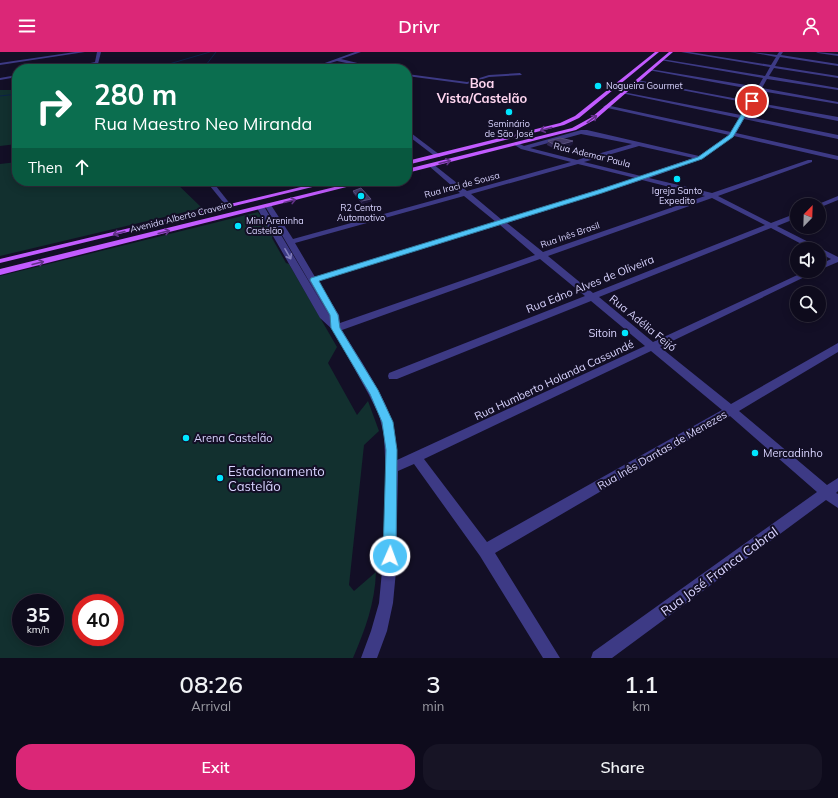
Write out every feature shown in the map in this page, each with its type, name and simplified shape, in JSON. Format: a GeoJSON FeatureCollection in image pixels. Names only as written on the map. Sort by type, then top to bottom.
{"type":"FeatureCollection","features":[{"type":"Feature","properties":{"kind":"main road"},"geometry":{"type":"LineString","coordinates":[[412,162],[562,124],[577,117],[657,52]]}},
{"type":"Feature","properties":{"kind":"main road"},"geometry":{"type":"LineString","coordinates":[[412,170],[581,126],[590,121],[671,52]]}},
{"type":"Feature","properties":{"kind":"main road"},"geometry":{"type":"LineString","coordinates":[[507,139],[516,144]]}},
{"type":"Feature","properties":{"kind":"main road","name":"Avenida Alberto Craveiro"},"geometry":{"type":"LineString","coordinates":[[0,261],[313,186]]}},
{"type":"Feature","properties":{"kind":"main road","name":"Avenida Alberto Craveiro"},"geometry":{"type":"LineString","coordinates":[[0,272],[347,186]]}},
{"type":"Feature","properties":{"kind":"street"},"geometry":{"type":"LineString","coordinates":[[31,63],[83,52]]}},
{"type":"Feature","properties":{"kind":"street"},"geometry":{"type":"LineString","coordinates":[[94,64],[96,63],[99,52]]}},
{"type":"Feature","properties":{"kind":"street"},"geometry":{"type":"LineString","coordinates":[[324,64],[331,63],[359,52]]}},
{"type":"Feature","properties":{"kind":"street"},"geometry":{"type":"LineString","coordinates":[[683,52],[838,77]]}},
{"type":"Feature","properties":{"kind":"street"},"geometry":{"type":"LineString","coordinates":[[752,52],[779,54],[838,65]]}},
{"type":"Feature","properties":{"kind":"street"},"geometry":{"type":"LineString","coordinates":[[818,52],[838,55]]}},
{"type":"Feature","properties":{"kind":"street"},"geometry":{"type":"LineString","coordinates":[[314,280],[641,178],[700,158],[732,135],[779,54]]}},
{"type":"Feature","properties":{"kind":"street"},"geometry":{"type":"LineString","coordinates":[[338,60],[357,64]]}},
{"type":"Feature","properties":{"kind":"street"},"geometry":{"type":"LineString","coordinates":[[662,60],[838,90]]}},
{"type":"Feature","properties":{"kind":"street"},"geometry":{"type":"LineString","coordinates":[[0,64],[46,62]]}},
{"type":"Feature","properties":{"kind":"street"},"geometry":{"type":"LineString","coordinates":[[331,63],[338,64]]}},
{"type":"Feature","properties":{"kind":"street"},"geometry":{"type":"LineString","coordinates":[[650,70],[838,103]]}},
{"type":"Feature","properties":{"kind":"street"},"geometry":{"type":"LineString","coordinates":[[788,81],[794,70]]}},
{"type":"Feature","properties":{"kind":"street"},"geometry":{"type":"LineString","coordinates":[[801,83],[806,72]]}},
{"type":"Feature","properties":{"kind":"street"},"geometry":{"type":"LineString","coordinates":[[412,76],[468,83],[489,76],[520,74]]}},
{"type":"Feature","properties":{"kind":"street"},"geometry":{"type":"LineString","coordinates":[[0,79],[12,77]]}},
{"type":"Feature","properties":{"kind":"street"},"geometry":{"type":"LineString","coordinates":[[637,81],[838,119]]}},
{"type":"Feature","properties":{"kind":"street"},"geometry":{"type":"LineString","coordinates":[[797,96],[800,90]]}},
{"type":"Feature","properties":{"kind":"street"},"geometry":{"type":"LineString","coordinates":[[623,93],[838,137]]}},
{"type":"Feature","properties":{"kind":"street"},"geometry":{"type":"LineString","coordinates":[[606,107],[838,158]]}},
{"type":"Feature","properties":{"kind":"street"},"geometry":{"type":"LineString","coordinates":[[523,148],[581,132],[587,132],[700,158]]}},
{"type":"Feature","properties":{"kind":"street"},"geometry":{"type":"LineString","coordinates":[[412,136],[438,156]]}},
{"type":"Feature","properties":{"kind":"street","name":"Rua Ademar Paula"},"geometry":{"type":"LineString","coordinates":[[516,144],[523,148],[714,196],[803,242]]}},
{"type":"Feature","properties":{"kind":"street","name":"Rua Iraci de Sousa"},"geometry":{"type":"LineString","coordinates":[[291,242],[638,144]]}},
{"type":"Feature","properties":{"kind":"street","name":"Rua Inês Brasil"},"geometry":{"type":"LineString","coordinates":[[336,328],[810,161]]}},
{"type":"Feature","properties":{"kind":"street","name":"Rua Adélia Feijó"},"geometry":{"type":"LineString","coordinates":[[431,165],[591,297],[834,493]]}},
{"type":"Feature","properties":{"kind":"street"},"geometry":{"type":"LineString","coordinates":[[213,186],[229,206]]}},
{"type":"Feature","properties":{"kind":"street"},"geometry":{"type":"LineString","coordinates":[[826,203],[838,198]]}},
{"type":"Feature","properties":{"kind":"street"},"geometry":{"type":"LineString","coordinates":[[265,207],[291,242],[314,280],[334,315],[336,328]]}},
{"type":"Feature","properties":{"kind":"street"},"geometry":{"type":"LineString","coordinates":[[265,207],[325,318],[336,328],[374,393],[385,415],[390,435],[392,468],[389,571],[386,603],[379,631],[369,658]]}},
{"type":"Feature","properties":{"kind":"street","name":"Rua Edno Alves de Oliveira"},"geometry":{"type":"LineString","coordinates":[[392,376],[790,218]]}},
{"type":"Feature","properties":{"kind":"street","name":"Rua Ademar Paula"},"geometry":{"type":"LineString","coordinates":[[826,254],[837,260]]}},
{"type":"Feature","properties":{"kind":"street"},"geometry":{"type":"LineString","coordinates":[[826,265],[837,260]]}},
{"type":"Feature","properties":{"kind":"street","name":"Rua Humberto Holanda Cassundé"},"geometry":{"type":"LineString","coordinates":[[392,468],[798,278]]}},
{"type":"Feature","properties":{"kind":"street","name":"Rua Inês Dantas de Menezes"},"geometry":{"type":"LineString","coordinates":[[485,551],[838,347]]}},
{"type":"Feature","properties":{"kind":"street"},"geometry":{"type":"LineString","coordinates":[[416,457],[485,551],[552,658]]}},
{"type":"Feature","properties":{"kind":"street","name":"Rua José Franca Cabral"},"geometry":{"type":"LineString","coordinates":[[599,658],[834,493]]}},
{"type":"Feature","properties":{"kind":"green space"},"geometry":{"type":"Polygon","coordinates":[[[0,90],[12,90],[12,145],[0,146],[0,90]]]}},
{"type":"Feature","properties":{"kind":"green space"},"geometry":{"type":"Polygon","coordinates":[[[12,163],[12,186],[179,186],[202,208],[0,256],[0,164],[12,163]]]}},
{"type":"Feature","properties":{"kind":"green space","name":"Arena Castelão"},"geometry":{"type":"Polygon","coordinates":[[[258,212],[273,235],[272,238],[286,263],[289,264],[337,347],[328,363],[357,415],[368,401],[379,431],[364,445],[349,585],[354,591],[376,572],[374,595],[362,637],[353,658],[0,658],[0,276],[258,212]]]}},
{"type":"Feature","properties":{"kind":"building"},"geometry":{"type":"Polygon","coordinates":[[[560,138],[573,141],[556,146],[548,141],[560,138]]]}},
{"type":"Feature","properties":{"kind":"building","name":"R2 Centro Automotivo"},"geometry":{"type":"Polygon","coordinates":[[[361,188],[371,199],[362,201],[353,191],[361,188]]]}},
{"type":"Feature","properties":{"kind":"waterway"},"geometry":{"type":"LineString","coordinates":[[169,64],[210,52]]}},
{"type":"Feature","properties":{"kind":"waterway"},"geometry":{"type":"LineString","coordinates":[[207,64],[216,52]]}},
{"type":"Feature","properties":{"kind":"waterway"},"geometry":{"type":"LineString","coordinates":[[0,96],[12,95]]}},
{"type":"Feature","properties":{"kind":"place","name":"Nogueira Gourmet"},"geometry":{"type":"Point","coordinates":[598,86]}},
{"type":"Feature","properties":{"kind":"place","name":"Seminário de São José"},"geometry":{"type":"Point","coordinates":[509,112]}},
{"type":"Feature","properties":{"kind":"place","name":"Igreja Santo Expedito"},"geometry":{"type":"Point","coordinates":[677,179]}},
{"type":"Feature","properties":{"kind":"place","name":"R2 Centro Automotivo"},"geometry":{"type":"Point","coordinates":[361,196]}},
{"type":"Feature","properties":{"kind":"place","name":"Mini Areninha Castelão"},"geometry":{"type":"Point","coordinates":[238,226]}},
{"type":"Feature","properties":{"kind":"place","name":"Sitoin"},"geometry":{"type":"Point","coordinates":[625,333]}},
{"type":"Feature","properties":{"kind":"place","name":"Arena Castelão"},"geometry":{"type":"Point","coordinates":[186,438]}},
{"type":"Feature","properties":{"kind":"place","name":"Mercadinho"},"geometry":{"type":"Point","coordinates":[755,453]}},
{"type":"Feature","properties":{"kind":"place","name":"Estacionamento Castelão"},"geometry":{"type":"Point","coordinates":[220,478]}},
{"type":"Feature","properties":{"kind":"district","name":"Boa Vista/Castelão"},"geometry":{"type":"Point","coordinates":[482,90]}},
{"type":"Feature","properties":{"kind":"route"},"geometry":{"type":"LineString","coordinates":[[390,556],[392,450],[388,422],[374,393],[336,328],[334,315],[314,280],[500,221],[600,192],[700,158],[731,136],[752,101]]}}]}
